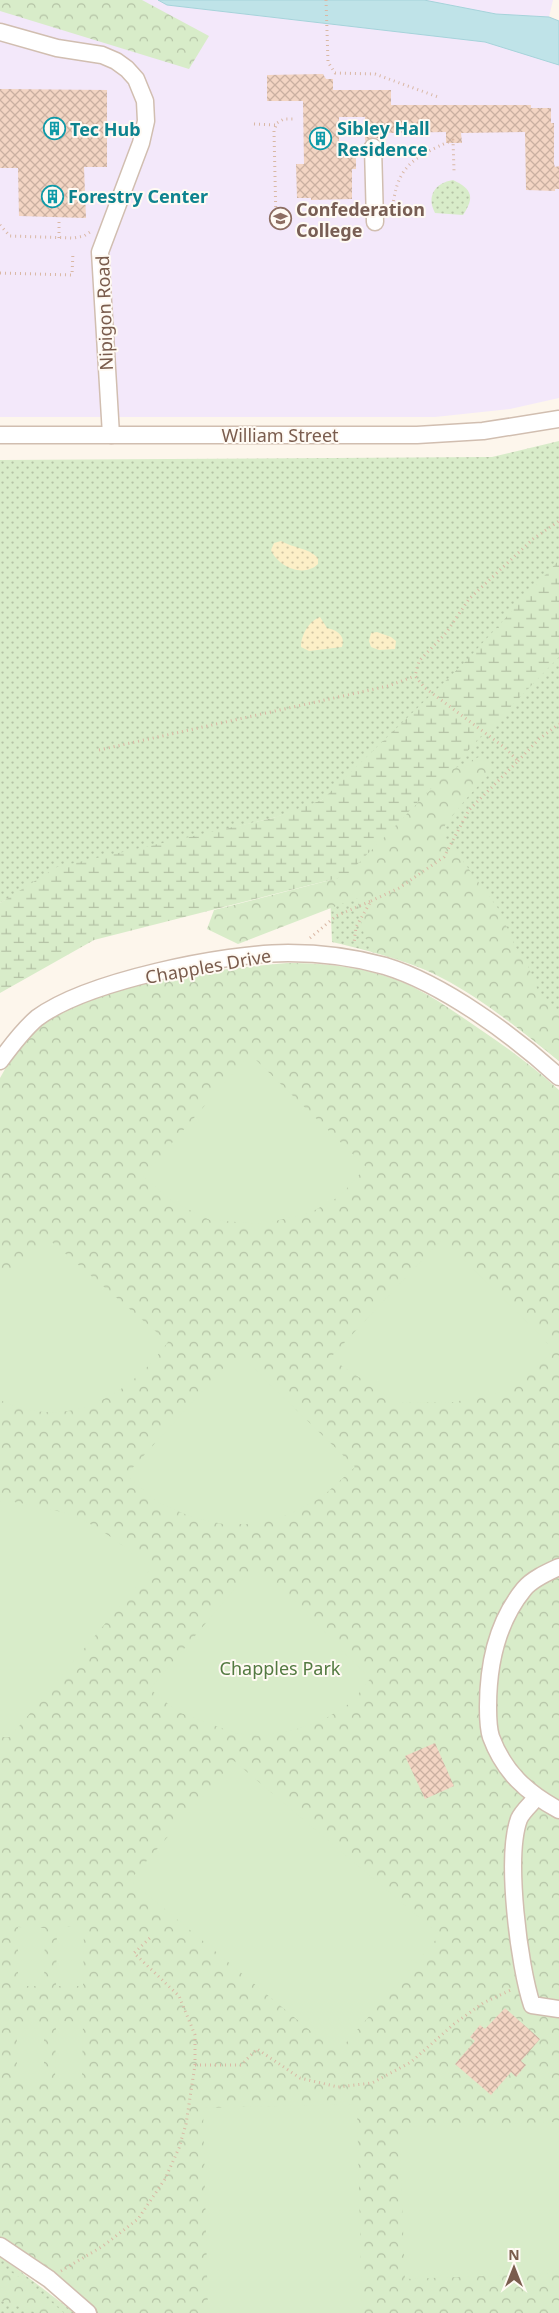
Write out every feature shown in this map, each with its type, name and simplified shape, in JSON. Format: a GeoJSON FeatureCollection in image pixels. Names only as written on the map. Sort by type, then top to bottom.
{"type":"FeatureCollection","features":[{"type":"Feature","properties":{"kind":"street","name":"Nipigon Road"},"geometry":{"type":"LineString","coordinates":[[0,32],[57,48],[102,55],[116,61],[127,68],[136,79],[146,101],[146,121],[141,143],[100,252],[111,435]]}},
{"type":"Feature","properties":{"kind":"street"},"geometry":{"type":"LineString","coordinates":[[373,147],[375,222]]}},
{"type":"Feature","properties":{"kind":"street","name":"William Street"},"geometry":{"type":"LineString","coordinates":[[0,435],[417,435],[483,431],[559,419]]}},
{"type":"Feature","properties":{"kind":"street","name":"Chapples Drive"},"geometry":{"type":"LineString","coordinates":[[0,1061],[14,1041],[36,1019],[50,1010],[89,992],[142,976],[196,965],[251,956],[300,954],[328,955],[353,959],[386,966],[411,976],[437,989],[490,1023],[559,1077]]}},
{"type":"Feature","properties":{"kind":"street"},"geometry":{"type":"LineString","coordinates":[[559,1567],[525,1587],[513,1605],[497,1641],[489,1679],[488,1718],[490,1736],[505,1767],[536,1798],[559,1810]]}},
{"type":"Feature","properties":{"kind":"street"},"geometry":{"type":"LineString","coordinates":[[536,1798],[520,1817],[513,1845],[516,1912],[526,1987],[532,2005],[559,2009]]}},
{"type":"Feature","properties":{"kind":"street"},"geometry":{"type":"LineString","coordinates":[[0,2246],[49,2278],[88,2313]]}},
{"type":"Feature","properties":{"kind":"path"},"geometry":{"type":"LineString","coordinates":[[326,0],[328,65],[335,73],[375,74],[438,97]]}},
{"type":"Feature","properties":{"kind":"path"},"geometry":{"type":"LineString","coordinates":[[276,222],[274,131],[276,125],[284,119],[296,119]]}},
{"type":"Feature","properties":{"kind":"path"},"geometry":{"type":"LineString","coordinates":[[254,124],[276,125]]}},
{"type":"Feature","properties":{"kind":"path"},"geometry":{"type":"LineString","coordinates":[[392,222],[393,199],[401,177],[414,159],[453,140],[454,171]]}},
{"type":"Feature","properties":{"kind":"path"},"geometry":{"type":"LineString","coordinates":[[59,222],[59,238]]}},
{"type":"Feature","properties":{"kind":"path"},"geometry":{"type":"LineString","coordinates":[[0,225],[10,236],[59,238],[84,236],[92,230]]}},
{"type":"Feature","properties":{"kind":"path"},"geometry":{"type":"LineString","coordinates":[[0,273],[72,274],[73,252]]}},
{"type":"Feature","properties":{"kind":"path"},"geometry":{"type":"LineString","coordinates":[[415,676],[419,662],[446,633],[469,599],[533,539],[559,521]]}},
{"type":"Feature","properties":{"kind":"path"},"geometry":{"type":"LineString","coordinates":[[415,676],[425,688],[504,746],[518,760]]}},
{"type":"Feature","properties":{"kind":"path"},"geometry":{"type":"LineString","coordinates":[[99,750],[388,686],[415,676]]}},
{"type":"Feature","properties":{"kind":"path"},"geometry":{"type":"LineString","coordinates":[[300,954],[320,927],[336,916],[372,902],[399,888],[444,857],[469,810],[539,739],[559,724]]}},
{"type":"Feature","properties":{"kind":"path"},"geometry":{"type":"LineString","coordinates":[[353,959],[356,927],[372,902]]}},
{"type":"Feature","properties":{"kind":"path"},"geometry":{"type":"LineString","coordinates":[[49,2278],[103,2246],[138,2219],[154,2199],[179,2148],[186,2124],[195,2065],[195,2035],[179,1996],[134,1953],[152,1936]]}},
{"type":"Feature","properties":{"kind":"path"},"geometry":{"type":"LineString","coordinates":[[195,2065],[242,2065],[257,2049],[300,2078],[338,2087],[372,2083],[411,2062],[454,2024],[483,2003],[510,1989],[526,1987]]}},
{"type":"Feature","properties":{"kind":"shaded area","name":"Confederation College"},"geometry":{"type":"Polygon","coordinates":[[[0,0],[553,0],[549,17],[559,39],[559,398],[510,409],[435,417],[0,417],[0,0]]]}},
{"type":"Feature","properties":{"kind":"green space"},"geometry":{"type":"Polygon","coordinates":[[[0,0],[142,0],[209,36],[189,69],[0,11],[0,0]]]}},
{"type":"Feature","properties":{"kind":"green space"},"geometry":{"type":"Polygon","coordinates":[[[453,180],[468,190],[470,194],[467,209],[463,215],[435,213],[431,201],[434,191],[441,184],[453,180]]]}},
{"type":"Feature","properties":{"kind":"green space"},"geometry":{"type":"Polygon","coordinates":[[[559,441],[559,1061],[492,1007],[452,982],[402,961],[332,942],[326,798],[310,806],[273,818],[139,850],[24,889],[0,903],[0,460],[492,457],[559,441]]]}},
{"type":"Feature","properties":{"kind":"green space"},"geometry":{"type":"Polygon","coordinates":[[[559,560],[559,657],[346,876],[94,940],[0,993],[0,903],[57,867],[273,818],[322,800],[464,663],[559,560]]]}},
{"type":"Feature","properties":{"kind":"green space"},"geometry":{"type":"Polygon","coordinates":[[[481,756],[493,770],[445,825],[445,837],[500,911],[515,946],[528,966],[541,998],[559,1012],[559,1061],[472,995],[448,981],[398,959],[372,952],[364,935],[357,898],[238,944],[207,929],[214,910],[346,876],[449,771],[481,756]]]}},
{"type":"Feature","properties":{"kind":"green space","name":"Chapples Park"},"geometry":{"type":"Polygon","coordinates":[[[287,963],[319,964],[367,971],[413,987],[448,1007],[501,1044],[559,1090],[559,2313],[77,2313],[0,2246],[0,1078],[19,1047],[30,1033],[44,1021],[94,998],[147,982],[203,972],[287,963]]]}},
{"type":"Feature","properties":{"kind":"green space"},"geometry":{"type":"Polygon","coordinates":[[[250,1054],[366,1167],[340,1196],[310,1213],[262,1224],[210,1220],[173,1202],[143,1176],[250,1054]]]}},
{"type":"Feature","properties":{"kind":"green space"},"geometry":{"type":"Polygon","coordinates":[[[46,1237],[168,1342],[153,1361],[126,1385],[110,1396],[75,1410],[38,1412],[19,1408],[0,1400],[0,1285],[46,1237]]]}},
{"type":"Feature","properties":{"kind":"green space"},"geometry":{"type":"Polygon","coordinates":[[[443,1238],[554,1350],[512,1390],[454,1402],[398,1403],[330,1358],[443,1238]]]}},
{"type":"Feature","properties":{"kind":"green space"},"geometry":{"type":"Polygon","coordinates":[[[229,1362],[247,1362],[355,1467],[322,1497],[290,1514],[258,1524],[223,1524],[194,1518],[159,1503],[126,1475],[229,1362]]]}},
{"type":"Feature","properties":{"kind":"green space"},"geometry":{"type":"Polygon","coordinates":[[[9,1501],[55,1510],[81,1519],[109,1536],[151,1569],[10,1737],[0,1737],[0,1502],[9,1501]]]}},
{"type":"Feature","properties":{"kind":"green space"},"geometry":{"type":"Polygon","coordinates":[[[249,1572],[266,1572],[370,1679],[352,1702],[320,1722],[290,1731],[261,1736],[235,1733],[178,1712],[150,1689],[249,1572]]]}},
{"type":"Feature","properties":{"kind":"green space"},"geometry":{"type":"Polygon","coordinates":[[[234,1761],[440,1935],[337,2053],[130,1880],[234,1761]]]}},
{"type":"Feature","properties":{"kind":"green space"},"geometry":{"type":"Polygon","coordinates":[[[18,1927],[45,1928],[44,1986],[18,1986],[18,1927]]]}},
{"type":"Feature","properties":{"kind":"green space"},"geometry":{"type":"Polygon","coordinates":[[[57,1927],[84,1927],[83,1986],[56,1986],[57,1927]]]}},
{"type":"Feature","properties":{"kind":"green space"},"geometry":{"type":"Polygon","coordinates":[[[56,2021],[83,2022],[82,2081],[55,2081],[56,2021]]]}},
{"type":"Feature","properties":{"kind":"green space"},"geometry":{"type":"Polygon","coordinates":[[[17,2022],[44,2022],[44,2081],[17,2081],[17,2022]]]}},
{"type":"Feature","properties":{"kind":"green space"},"geometry":{"type":"Polygon","coordinates":[[[357,2104],[362,2313],[208,2313],[203,2108],[357,2104]]]}},
{"type":"Feature","properties":{"kind":"green space"},"geometry":{"type":"Polygon","coordinates":[[[559,2122],[559,2273],[405,2279],[399,2127],[559,2122]]]}},
{"type":"Feature","properties":{"kind":"green space"},"geometry":{"type":"Polygon","coordinates":[[[0,2256],[75,2313],[0,2313],[0,2256]]]}},
{"type":"Feature","properties":{"kind":"green space"},"geometry":{"type":"Polygon","coordinates":[[[0,2265],[33,2286],[64,2313],[37,2313],[0,2300],[0,2265]]]}},
{"type":"Feature","properties":{"kind":"sand"},"geometry":{"type":"Polygon","coordinates":[[[281,541],[306,550],[318,558],[318,564],[306,570],[292,569],[285,566],[274,556],[271,550],[274,543],[281,541]]]}},
{"type":"Feature","properties":{"kind":"sand"},"geometry":{"type":"Polygon","coordinates":[[[320,617],[327,628],[340,634],[343,640],[342,647],[309,651],[301,647],[306,629],[320,617]]]}},
{"type":"Feature","properties":{"kind":"sand"},"geometry":{"type":"Polygon","coordinates":[[[377,632],[396,641],[395,649],[379,650],[371,647],[369,641],[371,633],[377,632]]]}},
{"type":"Feature","properties":{"kind":"water"},"geometry":{"type":"Polygon","coordinates":[[[158,0],[424,0],[496,14],[549,17],[559,21],[559,65],[485,42],[167,5],[158,0]]]}},
{"type":"Feature","properties":{"kind":"building","name":"Sibley Hall Residence"},"geometry":{"type":"Polygon","coordinates":[[[323,74],[326,79],[333,79],[333,90],[391,90],[391,105],[531,105],[531,108],[551,108],[551,123],[554,123],[554,164],[555,167],[559,166],[559,189],[555,189],[555,191],[526,190],[525,132],[461,133],[462,143],[446,143],[446,132],[386,133],[386,140],[373,137],[365,141],[365,117],[339,117],[339,152],[356,152],[356,169],[352,169],[352,199],[311,200],[311,198],[297,198],[296,164],[304,164],[303,101],[267,101],[267,75],[323,74]]]}},
{"type":"Feature","properties":{"kind":"building","name":"Tec Hub"},"geometry":{"type":"Polygon","coordinates":[[[0,89],[107,90],[107,167],[84,167],[86,218],[19,216],[18,168],[0,168],[0,89]]]}},
{"type":"Feature","properties":{"kind":"building"},"geometry":{"type":"Polygon","coordinates":[[[435,1743],[454,1786],[425,1799],[405,1756],[435,1743]]]}},
{"type":"Feature","properties":{"kind":"building"},"geometry":{"type":"Polygon","coordinates":[[[505,2008],[540,2039],[521,2061],[526,2065],[516,2077],[511,2072],[491,2095],[455,2064],[475,2041],[470,2037],[480,2025],[485,2029],[505,2008]]]}},
{"type":"Feature","properties":{"kind":"place","name":"Tec Hub"},"geometry":{"type":"Point","coordinates":[54,129]}},
{"type":"Feature","properties":{"kind":"place","name":"Sibley Hall Residence"},"geometry":{"type":"Point","coordinates":[321,138]}},
{"type":"Feature","properties":{"kind":"place","name":"Forestry Center"},"geometry":{"type":"Point","coordinates":[52,196]}},
{"type":"Feature","properties":{"kind":"place","name":"Confederation College"},"geometry":{"type":"Point","coordinates":[280,219]}}]}
